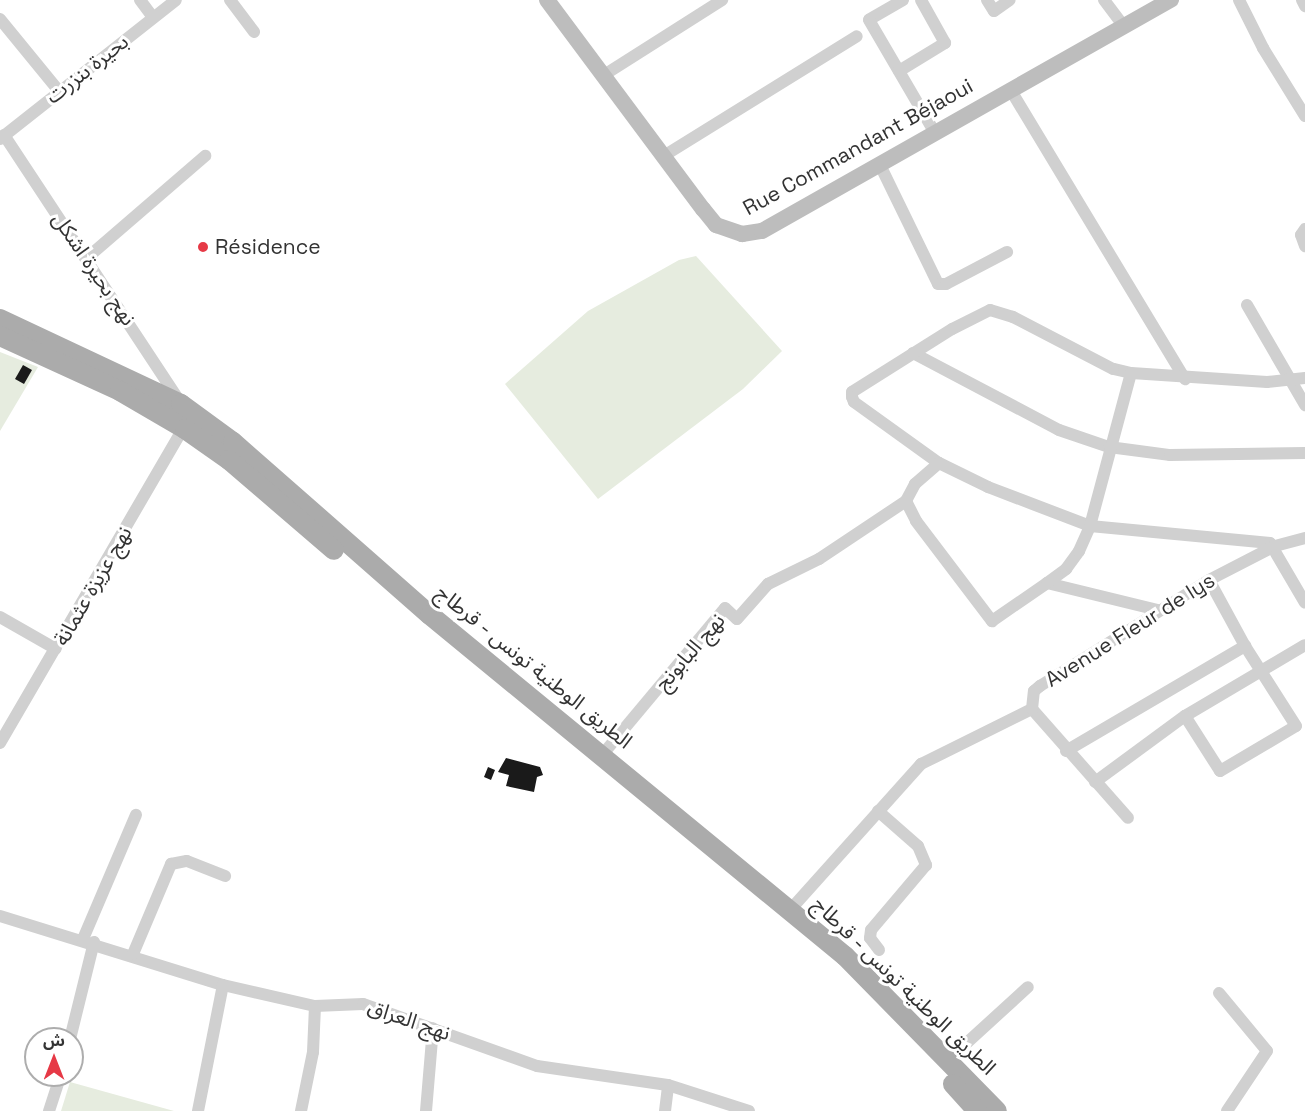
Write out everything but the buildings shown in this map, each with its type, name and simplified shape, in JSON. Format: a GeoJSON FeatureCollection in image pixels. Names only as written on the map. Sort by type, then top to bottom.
{"type":"FeatureCollection","features":[{"type":"Feature","properties":{"kind":"main road","name":"الطريق الوطنية تونس - قرطاج"},"geometry":{"type":"LineString","coordinates":[[0,319],[181,404],[232,442],[430,615],[603,754],[845,956],[997,1111]]}},
{"type":"Feature","properties":{"kind":"main road","name":"الطريق الوطنية تونس - قرطاج"},"geometry":{"type":"LineString","coordinates":[[0,336],[120,391],[186,429],[229,460],[422,625],[781,917],[836,965],[977,1111]]}},
{"type":"Feature","properties":{"kind":"street"},"geometry":{"type":"LineString","coordinates":[[140,0],[153,17]]}},
{"type":"Feature","properties":{"kind":"street","name":"بحيرة بنزرت"},"geometry":{"type":"LineString","coordinates":[[2,137],[176,0]]}},
{"type":"Feature","properties":{"kind":"street"},"geometry":{"type":"LineString","coordinates":[[230,0],[254,32]]}},
{"type":"Feature","properties":{"kind":"street","name":"Rue Commandant Béjaoui"},"geometry":{"type":"LineString","coordinates":[[548,0],[662,157],[716,225],[742,234],[762,231],[1171,0]]}},
{"type":"Feature","properties":{"kind":"street"},"geometry":{"type":"LineString","coordinates":[[604,75],[722,0]]}},
{"type":"Feature","properties":{"kind":"street"},"geometry":{"type":"LineString","coordinates":[[903,0],[869,20],[935,133]]}},
{"type":"Feature","properties":{"kind":"street"},"geometry":{"type":"LineString","coordinates":[[899,71],[945,43],[921,0]]}},
{"type":"Feature","properties":{"kind":"street"},"geometry":{"type":"LineString","coordinates":[[987,0],[994,11],[1010,0]]}},
{"type":"Feature","properties":{"kind":"street"},"geometry":{"type":"LineString","coordinates":[[1104,0],[1124,27]]}},
{"type":"Feature","properties":{"kind":"street"},"geometry":{"type":"LineString","coordinates":[[1239,0],[1263,48],[1304,114]]}},
{"type":"Feature","properties":{"kind":"street"},"geometry":{"type":"LineString","coordinates":[[1302,0],[1305,6]]}},
{"type":"Feature","properties":{"kind":"street"},"geometry":{"type":"LineString","coordinates":[[0,19],[60,91]]}},
{"type":"Feature","properties":{"kind":"street"},"geometry":{"type":"LineString","coordinates":[[662,157],[857,36]]}},
{"type":"Feature","properties":{"kind":"street"},"geometry":{"type":"LineString","coordinates":[[1010,89],[1185,379]]}},
{"type":"Feature","properties":{"kind":"street","name":"نهج بحيرة اشكل"},"geometry":{"type":"LineString","coordinates":[[2,137],[87,257],[181,404]]}},
{"type":"Feature","properties":{"kind":"street"},"geometry":{"type":"LineString","coordinates":[[87,257],[206,156]]}},
{"type":"Feature","properties":{"kind":"street"},"geometry":{"type":"LineString","coordinates":[[880,165],[938,284],[946,284],[1007,252]]}},
{"type":"Feature","properties":{"kind":"street"},"geometry":{"type":"LineString","coordinates":[[1305,229],[1301,235],[1305,246]]}},
{"type":"Feature","properties":{"kind":"street"},"geometry":{"type":"LineString","coordinates":[[1247,305],[1299,379],[1305,405]]}},
{"type":"Feature","properties":{"kind":"street"},"geometry":{"type":"LineString","coordinates":[[1299,379],[1185,379],[1131,373],[1104,365],[1013,317],[990,310],[981,311],[913,353],[852,392],[852,397],[854,402],[939,462],[988,487],[1090,526],[1210,539],[1255,539],[1275,546],[1305,603]]}},
{"type":"Feature","properties":{"kind":"street"},"geometry":{"type":"LineString","coordinates":[[913,353],[1059,430],[1109,447],[1180,456],[1305,453]]}},
{"type":"Feature","properties":{"kind":"street"},"geometry":{"type":"LineString","coordinates":[[939,462],[915,484],[906,501],[916,521],[992,621],[1066,569],[1080,551],[1090,526],[1109,447],[1131,373]]}},
{"type":"Feature","properties":{"kind":"street"},"geometry":{"type":"LineString","coordinates":[[181,404],[186,429]]}},
{"type":"Feature","properties":{"kind":"street","name":"نهج عزيزة عثمانة"},"geometry":{"type":"LineString","coordinates":[[2,735],[56,649],[186,429]]}},
{"type":"Feature","properties":{"kind":"street","name":"نهج البابونج"},"geometry":{"type":"LineString","coordinates":[[603,754],[725,608],[737,619],[768,584],[819,559],[906,501]]}},
{"type":"Feature","properties":{"kind":"street","name":"Avenue Fleur de lys"},"geometry":{"type":"LineString","coordinates":[[791,909],[921,764],[1032,709],[1034,691],[1040,686],[1158,610],[1209,580],[1275,546],[1305,538]]}},
{"type":"Feature","properties":{"kind":"street"},"geometry":{"type":"LineString","coordinates":[[1185,716],[1220,771],[1296,726],[1245,646],[1209,580]]}},
{"type":"Feature","properties":{"kind":"street"},"geometry":{"type":"LineString","coordinates":[[1047,583],[1158,610]]}},
{"type":"Feature","properties":{"kind":"street"},"geometry":{"type":"LineString","coordinates":[[0,617],[56,649]]}},
{"type":"Feature","properties":{"kind":"street"},"geometry":{"type":"LineString","coordinates":[[1095,782],[1185,716],[1305,645]]}},
{"type":"Feature","properties":{"kind":"street"},"geometry":{"type":"LineString","coordinates":[[1066,751],[1245,646]]}},
{"type":"Feature","properties":{"kind":"street"},"geometry":{"type":"LineString","coordinates":[[1032,709],[1066,751],[1128,818]]}},
{"type":"Feature","properties":{"kind":"street"},"geometry":{"type":"LineString","coordinates":[[878,811],[918,846],[926,865],[896,906],[871,930],[870,938],[879,950]]}},
{"type":"Feature","properties":{"kind":"street"},"geometry":{"type":"LineString","coordinates":[[72,1027],[88,941],[136,815]]}},
{"type":"Feature","properties":{"kind":"street"},"geometry":{"type":"LineString","coordinates":[[133,954],[171,864],[187,861],[225,876]]}},
{"type":"Feature","properties":{"kind":"street","name":"نهج العراق"},"geometry":{"type":"LineString","coordinates":[[0,916],[133,954],[223,985],[315,1006],[363,1004],[537,1066],[668,1085],[749,1111]]}},
{"type":"Feature","properties":{"kind":"street"},"geometry":{"type":"LineString","coordinates":[[198,1111],[223,985]]}},
{"type":"Feature","properties":{"kind":"street"},"geometry":{"type":"LineString","coordinates":[[948,1060],[1028,987]]}},
{"type":"Feature","properties":{"kind":"street"},"geometry":{"type":"LineString","coordinates":[[1220,993],[1267,1051],[1227,1111]]}},
{"type":"Feature","properties":{"kind":"street"},"geometry":{"type":"LineString","coordinates":[[301,1111],[313,1052],[315,1006]]}},
{"type":"Feature","properties":{"kind":"street"},"geometry":{"type":"LineString","coordinates":[[426,1111],[433,1028]]}},
{"type":"Feature","properties":{"kind":"street"},"geometry":{"type":"LineString","coordinates":[[665,1111],[668,1085]]}},
{"type":"Feature","properties":{"kind":"street"},"geometry":{"type":"LineString","coordinates":[[49,1111],[57,1087]]}},
{"type":"Feature","properties":{"kind":"shaded area"},"geometry":{"type":"Polygon","coordinates":[[[696,256],[782,351],[743,389],[598,499],[505,384],[588,311],[679,260],[696,256]]]}},
{"type":"Feature","properties":{"kind":"shaded area"},"geometry":{"type":"Polygon","coordinates":[[[0,352],[38,367],[0,431],[0,352]]]}},
{"type":"Feature","properties":{"kind":"shaded area"},"geometry":{"type":"Polygon","coordinates":[[[84,1086],[174,1111],[61,1111],[68,1087],[84,1086]]]}},
{"type":"Feature","properties":{"kind":"place","name":"Résidence"},"geometry":{"type":"Point","coordinates":[203,247]}}]}
